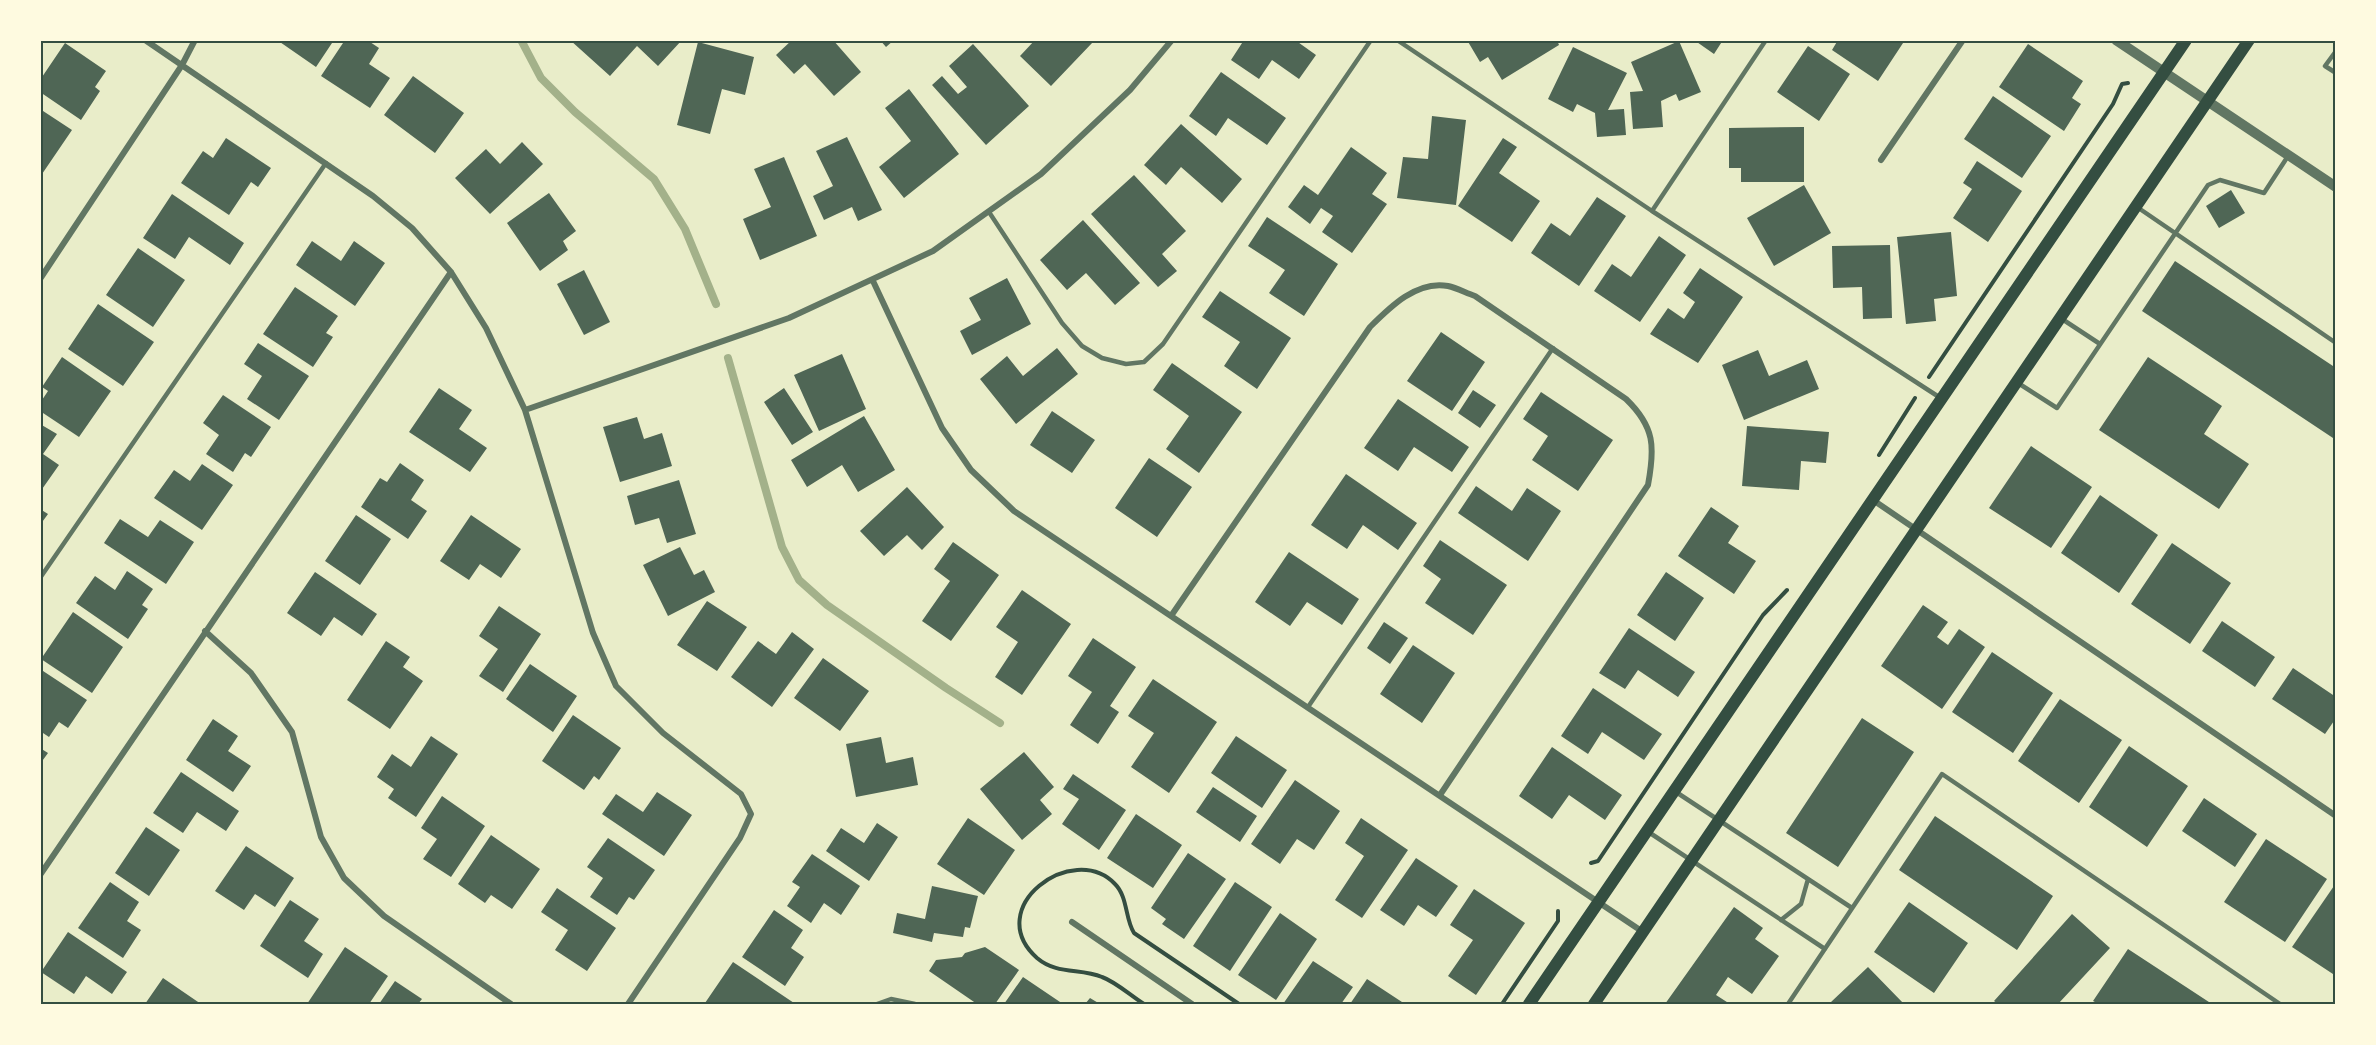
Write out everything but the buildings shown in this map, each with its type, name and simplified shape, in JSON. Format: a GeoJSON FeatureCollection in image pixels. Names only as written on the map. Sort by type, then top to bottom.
{"type":"FeatureCollection","features":[{"type":"Feature","properties":{"kind":"main road"},"geometry":{"type":"LineString","coordinates":[[1528,1005],[2186,40]]}},
{"type":"Feature","properties":{"kind":"main road"},"geometry":{"type":"LineString","coordinates":[[1594,1005],[2249,40]]}},
{"type":"Feature","properties":{"kind":"street"},"geometry":{"type":"LineString","coordinates":[[145,40],[326,163],[412,228],[451,272],[486,328],[525,410],[593,633],[616,686],[663,733],[741,794],[751,814],[740,838],[628,1005]]}},
{"type":"Feature","properties":{"kind":"street"},"geometry":{"type":"LineString","coordinates":[[40,279],[182,65],[195,40]]}},
{"type":"Feature","properties":{"kind":"street"},"geometry":{"type":"LineString","coordinates":[[525,410],[789,318],[873,281],[933,251],[1041,174],[1130,90],[1172,40]]}},
{"type":"Feature","properties":{"kind":"street"},"geometry":{"type":"LineString","coordinates":[[1881,160],[1963,40]]}},
{"type":"Feature","properties":{"kind":"street"},"geometry":{"type":"LineString","coordinates":[[2116,40],[2336,187]]}},
{"type":"Feature","properties":{"kind":"street"},"geometry":{"type":"LineString","coordinates":[[40,875],[451,272]]}},
{"type":"Feature","properties":{"kind":"street"},"geometry":{"type":"LineString","coordinates":[[873,281],[942,428],[971,470],[1014,511],[1643,932]]}},
{"type":"Feature","properties":{"kind":"street"},"geometry":{"type":"LineString","coordinates":[[1171,616],[1370,327],[1396,302],[1426,287],[1446,286],[1475,296],[1553,348],[1639,412],[1651,435],[1653,456],[1648,485],[1440,795]]}},
{"type":"Feature","properties":{"kind":"street"},"geometry":{"type":"LineString","coordinates":[[1873,500],[2336,816]]}},
{"type":"Feature","properties":{"kind":"street"},"geometry":{"type":"LineString","coordinates":[[205,631],[251,673],[292,732],[321,837],[344,878],[384,916],[510,1005]]}},
{"type":"Feature","properties":{"kind":"street"},"geometry":{"type":"LineString","coordinates":[[1072,922],[1192,1005]]}},
{"type":"Feature","properties":{"kind":"lane"},"geometry":{"type":"LineString","coordinates":[[989,212],[1062,323],[1082,346],[1102,358],[1126,364],[1144,362],[1163,344],[1371,40]]}},
{"type":"Feature","properties":{"kind":"lane"},"geometry":{"type":"LineString","coordinates":[[1397,40],[1652,211],[1942,399]]}},
{"type":"Feature","properties":{"kind":"lane"},"geometry":{"type":"LineString","coordinates":[[1652,211],[1766,40]]}},
{"type":"Feature","properties":{"kind":"lane"},"geometry":{"type":"LineString","coordinates":[[2336,51],[2325,66],[2336,73]]}},
{"type":"Feature","properties":{"kind":"lane"},"geometry":{"type":"LineString","coordinates":[[2018,383],[2057,408],[2208,185],[2220,180],[2264,193],[2288,156]]}},
{"type":"Feature","properties":{"kind":"lane"},"geometry":{"type":"LineString","coordinates":[[40,578],[326,163]]}},
{"type":"Feature","properties":{"kind":"lane"},"geometry":{"type":"LineString","coordinates":[[2137,206],[2336,343]]}},
{"type":"Feature","properties":{"kind":"lane"},"geometry":{"type":"LineString","coordinates":[[2061,318],[2100,344]]}},
{"type":"Feature","properties":{"kind":"lane"},"geometry":{"type":"LineString","coordinates":[[1308,708],[1553,348]]}},
{"type":"Feature","properties":{"kind":"lane"},"geometry":{"type":"LineString","coordinates":[[1788,1005],[1942,774],[2280,1005]]}},
{"type":"Feature","properties":{"kind":"lane"},"geometry":{"type":"LineString","coordinates":[[1675,791],[1852,908]]}},
{"type":"Feature","properties":{"kind":"lane"},"geometry":{"type":"LineString","coordinates":[[1647,831],[1825,949]]}},
{"type":"Feature","properties":{"kind":"lane"},"geometry":{"type":"LineString","coordinates":[[1781,920],[1801,904],[1807,892],[1808,879]]}},
{"type":"Feature","properties":{"kind":"lane"},"geometry":{"type":"LineString","coordinates":[[877,1005],[891,999],[915,1005]]}},
{"type":"Feature","properties":{"kind":"path"},"geometry":{"type":"LineString","coordinates":[[1874,462],[2113,104],[2121,84],[2128,83]]}},
{"type":"Feature","properties":{"kind":"path"},"geometry":{"type":"LineString","coordinates":[[1591,863],[1598,861],[1763,615],[1791,584]]}},
{"type":"Feature","properties":{"kind":"path"},"geometry":{"type":"LineString","coordinates":[[1502,1005],[1558,921],[1558,910]]}},
{"type":"Feature","properties":{"kind":"waterway"},"geometry":{"type":"LineString","coordinates":[[521,40],[541,78],[575,112],[654,179],[685,229],[716,304]]}},
{"type":"Feature","properties":{"kind":"waterway"},"geometry":{"type":"LineString","coordinates":[[728,358],[782,547],[799,580],[827,605],[1000,723]]}}]}
